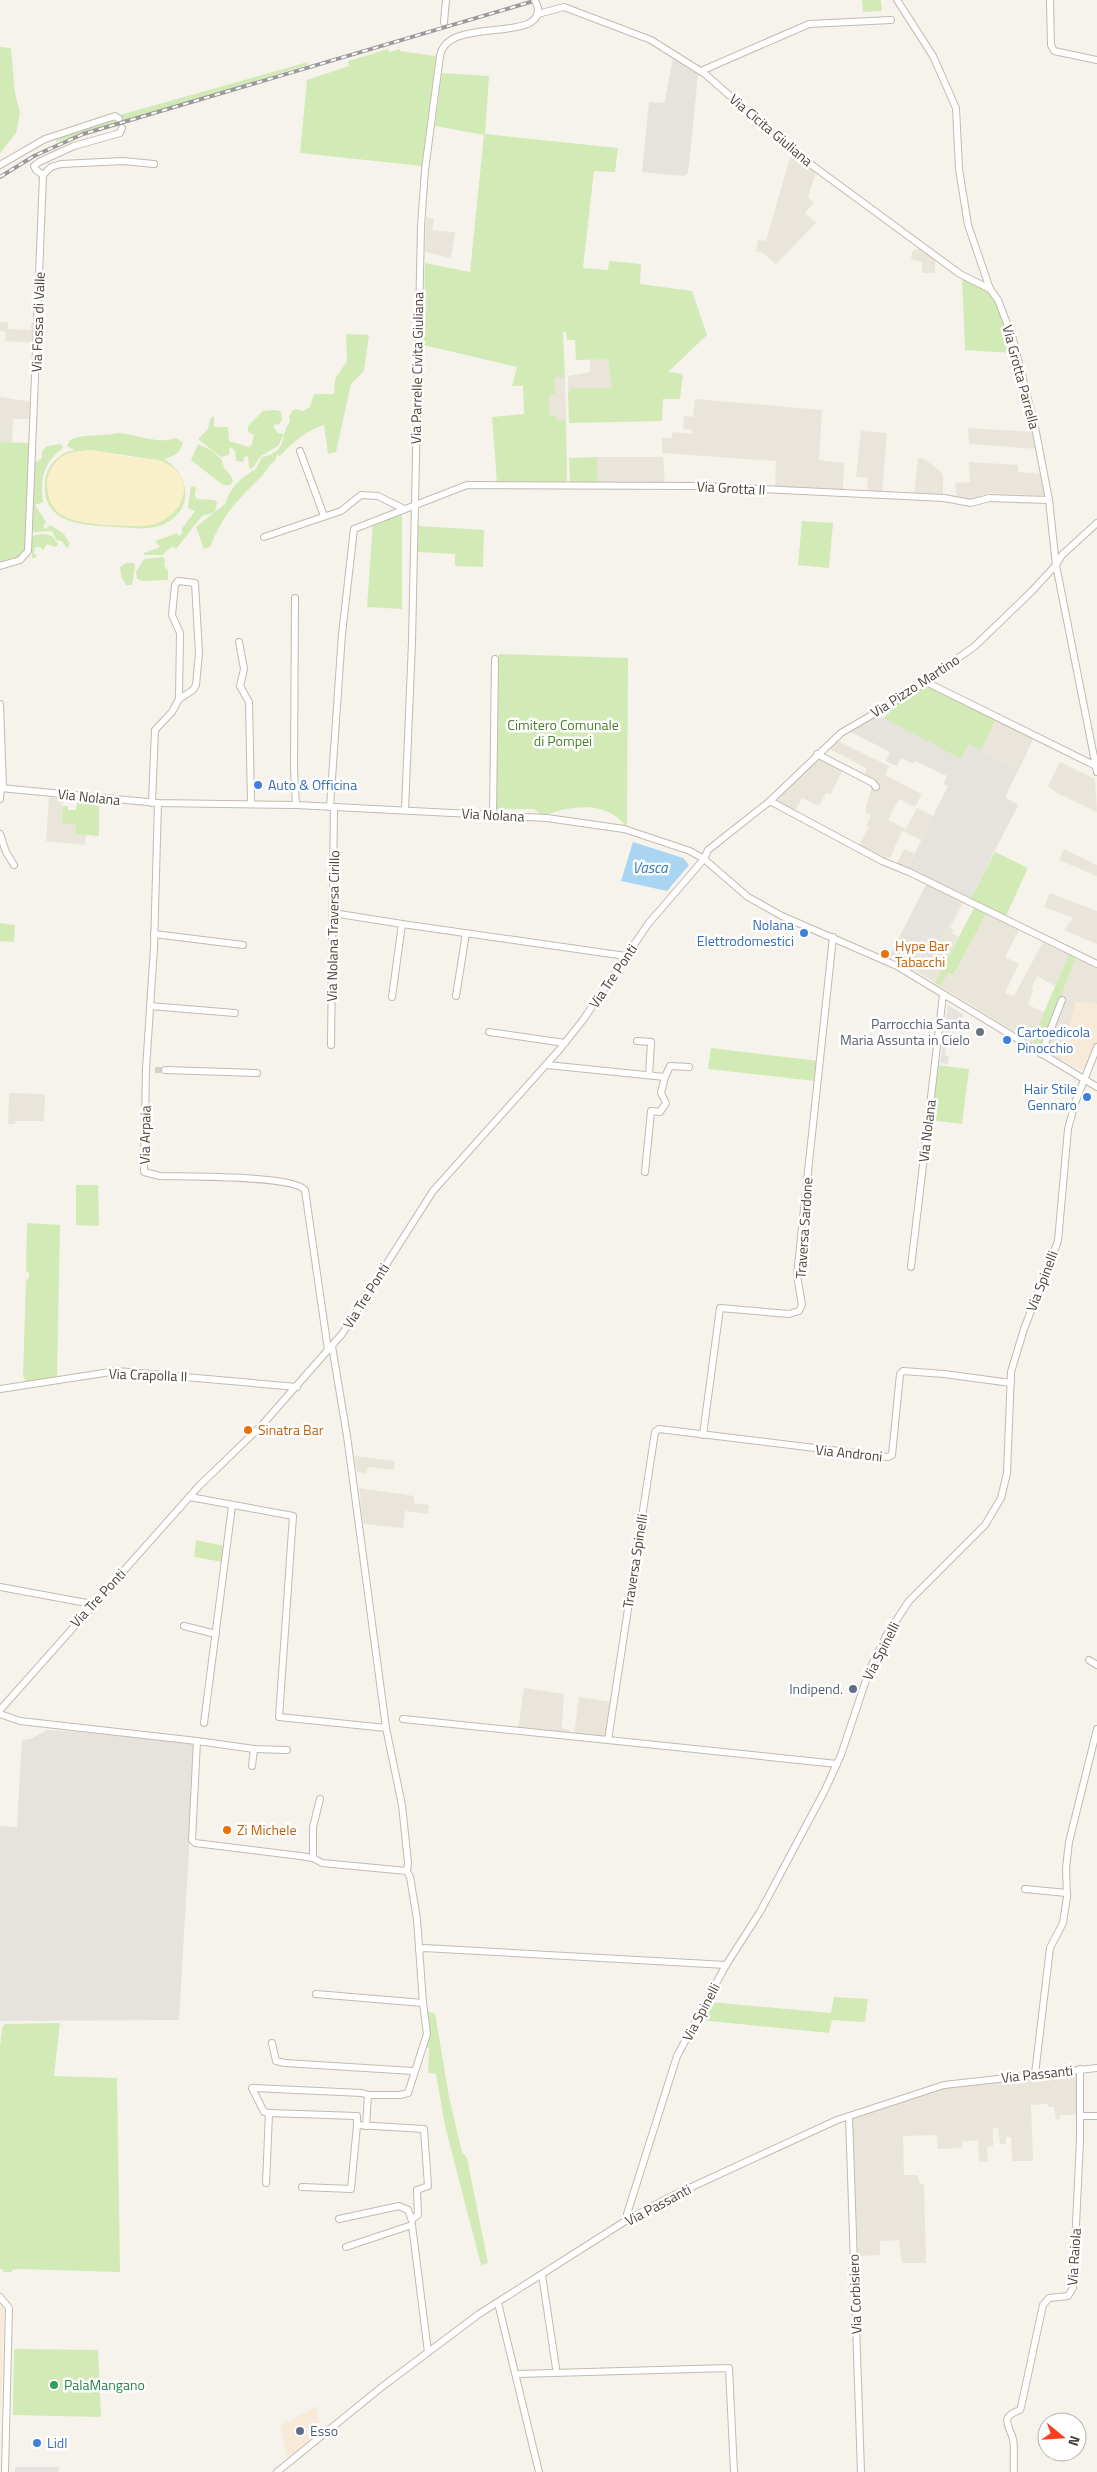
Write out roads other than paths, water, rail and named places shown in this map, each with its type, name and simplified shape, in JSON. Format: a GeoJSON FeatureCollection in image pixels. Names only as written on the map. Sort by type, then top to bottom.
{"type":"FeatureCollection","features":[{"type":"Feature","properties":{"kind":"street"},"geometry":{"type":"LineString","coordinates":[[444,22],[446,0]]}},
{"type":"Feature","properties":{"kind":"street"},"geometry":{"type":"LineString","coordinates":[[535,0],[538,11]]}},
{"type":"Feature","properties":{"kind":"street","name":"Via Grotta Parrella"},"geometry":{"type":"LineString","coordinates":[[897,0],[933,56],[956,108],[959,169],[968,225],[990,289],[998,300],[1013,339],[1035,427],[1049,500],[1056,565],[1096,769]]}},
{"type":"Feature","properties":{"kind":"street"},"geometry":{"type":"LineString","coordinates":[[1050,0],[1051,45],[1054,51],[1097,60]]}},
{"type":"Feature","properties":{"kind":"street","name":"Via Cicita Giuliana"},"geometry":{"type":"LineString","coordinates":[[538,11],[564,7],[645,36],[701,71],[794,152],[960,274],[990,289]]}},
{"type":"Feature","properties":{"kind":"street","name":"Via Parrelle Civita Giuliana"},"geometry":{"type":"LineString","coordinates":[[405,810],[422,198],[440,51],[449,40],[488,30],[522,27],[531,23],[538,11]]}},
{"type":"Feature","properties":{"kind":"street"},"geometry":{"type":"LineString","coordinates":[[701,71],[809,24],[891,20]]}},
{"type":"Feature","properties":{"kind":"street"},"geometry":{"type":"LineString","coordinates":[[0,165],[44,139],[115,116],[119,119]]}},
{"type":"Feature","properties":{"kind":"street","name":"Via Fossa di Valle"},"geometry":{"type":"LineString","coordinates":[[0,566],[20,560],[28,551],[43,175],[34,166],[38,162],[74,146],[120,133],[122,128]]}},
{"type":"Feature","properties":{"kind":"street"},"geometry":{"type":"LineString","coordinates":[[43,175],[51,167],[61,164],[123,161],[154,164]]}},
{"type":"Feature","properties":{"kind":"street"},"geometry":{"type":"LineString","coordinates":[[300,451],[324,516]]}},
{"type":"Feature","properties":{"kind":"street","name":"Via Grotta II"},"geometry":{"type":"LineString","coordinates":[[404,508],[456,488],[478,485],[700,486],[944,498],[970,503],[989,498],[1049,500]]}},
{"type":"Feature","properties":{"kind":"street"},"geometry":{"type":"LineString","coordinates":[[264,537],[341,512],[361,494],[378,496],[404,508]]}},
{"type":"Feature","properties":{"kind":"street","name":"Via Nolana Traversa Cirillo"},"geometry":{"type":"LineString","coordinates":[[331,1045],[332,807],[342,634],[354,529],[404,508]]}},
{"type":"Feature","properties":{"kind":"street","name":"Via Pizzo Martino"},"geometry":{"type":"LineString","coordinates":[[704,859],[708,850],[770,801],[841,733],[926,682],[975,646],[1056,565],[1062,555],[1097,523]]}},
{"type":"Feature","properties":{"kind":"street","name":"Via Arpaia"},"geometry":{"type":"LineString","coordinates":[[179,699],[193,690],[196,685],[199,653],[195,583],[185,580],[178,581],[174,585],[172,615],[180,633],[179,699],[172,712],[154,730],[154,934],[146,1069],[144,1172],[160,1176],[232,1178],[292,1183],[305,1190],[330,1348]]}},
{"type":"Feature","properties":{"kind":"street"},"geometry":{"type":"LineString","coordinates":[[295,598],[294,769],[296,805]]}},
{"type":"Feature","properties":{"kind":"street"},"geometry":{"type":"LineString","coordinates":[[239,642],[244,669],[240,686],[249,702],[251,804]]}},
{"type":"Feature","properties":{"kind":"street"},"geometry":{"type":"LineString","coordinates":[[493,816],[495,659]]}},
{"type":"Feature","properties":{"kind":"street"},"geometry":{"type":"LineString","coordinates":[[926,682],[1096,769]]}},
{"type":"Feature","properties":{"kind":"street"},"geometry":{"type":"LineString","coordinates":[[0,704],[0,799]]}},
{"type":"Feature","properties":{"kind":"street"},"geometry":{"type":"LineString","coordinates":[[818,754],[873,783],[876,787]]}},
{"type":"Feature","properties":{"kind":"street","name":"Via Nolana"},"geometry":{"type":"LineString","coordinates":[[1,788],[155,803],[296,805],[547,818],[624,829],[690,851],[704,859],[748,897],[782,916],[897,966],[1097,1087]]}},
{"type":"Feature","properties":{"kind":"street"},"geometry":{"type":"LineString","coordinates":[[770,801],[882,861],[909,872],[1097,964]]}},
{"type":"Feature","properties":{"kind":"street"},"geometry":{"type":"LineString","coordinates":[[0,834],[6,852],[14,865]]}},
{"type":"Feature","properties":{"kind":"street","name":"Via Tre Ponti"},"geometry":{"type":"LineString","coordinates":[[0,1710],[92,1604],[190,1497],[297,1387],[342,1334],[433,1191],[547,1065],[564,1044],[648,924],[704,859]]}},
{"type":"Feature","properties":{"kind":"street"},"geometry":{"type":"LineString","coordinates":[[333,913],[626,956]]}},
{"type":"Feature","properties":{"kind":"street"},"geometry":{"type":"LineString","coordinates":[[392,997],[402,924]]}},
{"type":"Feature","properties":{"kind":"street"},"geometry":{"type":"LineString","coordinates":[[456,996],[466,933]]}},
{"type":"Feature","properties":{"kind":"street"},"geometry":{"type":"LineString","coordinates":[[154,934],[244,945]]}},
{"type":"Feature","properties":{"kind":"street","name":"Traversa Sardone"},"geometry":{"type":"LineString","coordinates":[[703,1434],[720,1308],[789,1314],[798,1311],[802,1305],[797,1275],[833,938]]}},
{"type":"Feature","properties":{"kind":"street","name":"Via Nolana"},"geometry":{"type":"LineString","coordinates":[[911,1267],[943,995]]}},
{"type":"Feature","properties":{"kind":"street"},"geometry":{"type":"LineString","coordinates":[[1041,1054],[1062,1000]]}},
{"type":"Feature","properties":{"kind":"street"},"geometry":{"type":"LineString","coordinates":[[150,1006],[234,1012]]}},
{"type":"Feature","properties":{"kind":"street"},"geometry":{"type":"LineString","coordinates":[[489,1032],[564,1044]]}},
{"type":"Feature","properties":{"kind":"street"},"geometry":{"type":"LineString","coordinates":[[637,1041],[651,1042],[648,1075]]}},
{"type":"Feature","properties":{"kind":"street"},"geometry":{"type":"LineString","coordinates":[[1085,1081],[1097,1047]]}},
{"type":"Feature","properties":{"kind":"street"},"geometry":{"type":"LineString","coordinates":[[547,1065],[665,1077]]}},
{"type":"Feature","properties":{"kind":"street"},"geometry":{"type":"LineString","coordinates":[[645,1172],[651,1111],[660,1112],[666,1102],[661,1093],[665,1077],[670,1066],[689,1067]]}},
{"type":"Feature","properties":{"kind":"street"},"geometry":{"type":"LineString","coordinates":[[146,1069],[155,1070]]}},
{"type":"Feature","properties":{"kind":"street"},"geometry":{"type":"LineString","coordinates":[[165,1070],[257,1073]]}},
{"type":"Feature","properties":{"kind":"street","name":"Via Spinelli"},"geometry":{"type":"LineString","coordinates":[[627,2220],[627,2214],[678,2056],[726,1965],[760,1912],[837,1764],[868,1671],[886,1636],[909,1601],[985,1525],[1001,1498],[1007,1473],[1011,1372],[1024,1329],[1058,1241],[1066,1140],[1074,1108],[1085,1081]]}},
{"type":"Feature","properties":{"kind":"street"},"geometry":{"type":"LineString","coordinates":[[302,2187],[351,2189],[357,2116],[264,2112],[252,2088],[362,2093],[368,2095],[405,2094],[410,2089],[413,2071],[427,2034],[419,1950],[410,1877],[407,1871],[408,1863],[402,1805],[386,1728],[347,1436],[330,1348]]}},
{"type":"Feature","properties":{"kind":"street","name":"Via Crapolla II"},"geometry":{"type":"LineString","coordinates":[[0,1389],[117,1371],[297,1387]]}},
{"type":"Feature","properties":{"kind":"street","name":"Via Androni"},"geometry":{"type":"LineString","coordinates":[[703,1434],[888,1457],[892,1455],[900,1374],[903,1371],[944,1374],[1011,1383]]}},
{"type":"Feature","properties":{"kind":"street","name":"Traversa Spinelli"},"geometry":{"type":"LineString","coordinates":[[608,1740],[654,1435],[659,1429],[703,1434]]}},
{"type":"Feature","properties":{"kind":"street"},"geometry":{"type":"LineString","coordinates":[[190,1497],[232,1506],[290,1514],[294,1520],[279,1717],[386,1728]]}},
{"type":"Feature","properties":{"kind":"street"},"geometry":{"type":"LineString","coordinates":[[204,1723],[232,1506]]}},
{"type":"Feature","properties":{"kind":"street"},"geometry":{"type":"LineString","coordinates":[[0,1587],[92,1604]]}},
{"type":"Feature","properties":{"kind":"street"},"geometry":{"type":"LineString","coordinates":[[184,1626],[216,1634]]}},
{"type":"Feature","properties":{"kind":"street"},"geometry":{"type":"LineString","coordinates":[[1089,1660],[1097,1665]]}},
{"type":"Feature","properties":{"kind":"street"},"geometry":{"type":"LineString","coordinates":[[0,1714],[20,1722],[287,1750]]}},
{"type":"Feature","properties":{"kind":"street"},"geometry":{"type":"LineString","coordinates":[[403,1719],[837,1764]]}},
{"type":"Feature","properties":{"kind":"street"},"geometry":{"type":"LineString","coordinates":[[1035,2074],[1043,1991],[1050,1948],[1063,1923],[1067,1893],[1066,1868],[1069,1842],[1097,1728]]}},
{"type":"Feature","properties":{"kind":"street"},"geometry":{"type":"LineString","coordinates":[[197,1741],[192,1840],[195,1843],[313,1858],[322,1863],[407,1871]]}},
{"type":"Feature","properties":{"kind":"street"},"geometry":{"type":"LineString","coordinates":[[252,1766],[254,1748]]}},
{"type":"Feature","properties":{"kind":"street"},"geometry":{"type":"LineString","coordinates":[[313,1858],[313,1827],[320,1799]]}},
{"type":"Feature","properties":{"kind":"street"},"geometry":{"type":"LineString","coordinates":[[1025,1889],[1067,1893]]}},
{"type":"Feature","properties":{"kind":"street"},"geometry":{"type":"LineString","coordinates":[[419,1950],[424,1948],[470,1949],[726,1965]]}},
{"type":"Feature","properties":{"kind":"street"},"geometry":{"type":"LineString","coordinates":[[316,1994],[423,2003]]}},
{"type":"Feature","properties":{"kind":"street"},"geometry":{"type":"LineString","coordinates":[[272,2043],[276,2061],[285,2063],[413,2071]]}},
{"type":"Feature","properties":{"kind":"street","name":"Via Passanti"},"geometry":{"type":"LineString","coordinates":[[277,2472],[428,2352],[498,2302],[627,2220],[672,2196],[849,2116],[944,2085],[1097,2068]]}},
{"type":"Feature","properties":{"kind":"street","name":"Via Raiola"},"geometry":{"type":"LineString","coordinates":[[1014,2472],[1013,2438],[1008,2432],[1007,2418],[1021,2407],[1043,2305],[1049,2298],[1068,2296],[1073,2288],[1081,2116],[1080,2069]]}},
{"type":"Feature","properties":{"kind":"street"},"geometry":{"type":"LineString","coordinates":[[366,2126],[368,2095]]}},
{"type":"Feature","properties":{"kind":"street"},"geometry":{"type":"LineString","coordinates":[[266,2183],[269,2113]]}},
{"type":"Feature","properties":{"kind":"street","name":"Via Corbisiero"},"geometry":{"type":"LineString","coordinates":[[849,2116],[861,2472]]}},
{"type":"Feature","properties":{"kind":"street"},"geometry":{"type":"LineString","coordinates":[[1081,2116],[1097,2116]]}},
{"type":"Feature","properties":{"kind":"street"},"geometry":{"type":"LineString","coordinates":[[346,2247],[412,2222],[418,2215],[416,2190],[428,2186],[424,2129],[357,2125]]}},
{"type":"Feature","properties":{"kind":"street"},"geometry":{"type":"LineString","coordinates":[[339,2219],[399,2206],[408,2210],[412,2222],[428,2352]]}},
{"type":"Feature","properties":{"kind":"street"},"geometry":{"type":"LineString","coordinates":[[542,2275],[556,2368]]}},
{"type":"Feature","properties":{"kind":"street"},"geometry":{"type":"LineString","coordinates":[[0,2297],[8,2305],[5,2472]]}},
{"type":"Feature","properties":{"kind":"street"},"geometry":{"type":"LineString","coordinates":[[498,2302],[539,2472]]}},
{"type":"Feature","properties":{"kind":"street"},"geometry":{"type":"LineString","coordinates":[[516,2374],[730,2368],[734,2472]]}},
{"type":"Feature","properties":{"kind":"water","name":"Vasca"},"geometry":{"type":"Polygon","coordinates":[[[633,842],[683,858],[689,865],[667,891],[621,881],[633,842]]]}},
{"type":"Feature","properties":{"kind":"tunnel"},"geometry":{"type":"LineString","coordinates":[[155,1070],[165,1070]]}},
{"type":"Feature","properties":{"kind":"railway"},"geometry":{"type":"LineString","coordinates":[[0,177],[34,156],[83,134],[537,0]]}},
{"type":"Feature","properties":{"kind":"place","name":"Auto & Officina"},"geometry":{"type":"Point","coordinates":[258,785]}},
{"type":"Feature","properties":{"kind":"place","name":"Nolana Elettrodomestici"},"geometry":{"type":"Point","coordinates":[804,933]}},
{"type":"Feature","properties":{"kind":"place","name":"Hype Bar Tabacchi"},"geometry":{"type":"Point","coordinates":[885,954]}},
{"type":"Feature","properties":{"kind":"place","name":"Parrocchia Santa Maria Assunta in Cielo"},"geometry":{"type":"Point","coordinates":[980,1032]}},
{"type":"Feature","properties":{"kind":"place","name":"Cartoedicola Pinocchio"},"geometry":{"type":"Point","coordinates":[1007,1040]}},
{"type":"Feature","properties":{"kind":"place","name":"Hair Stile Gennaro"},"geometry":{"type":"Point","coordinates":[1087,1097]}},
{"type":"Feature","properties":{"kind":"place","name":"Sinatra Bar"},"geometry":{"type":"Point","coordinates":[248,1430]}},
{"type":"Feature","properties":{"kind":"place","name":"Indipend."},"geometry":{"type":"Point","coordinates":[853,1689]}},
{"type":"Feature","properties":{"kind":"place","name":"Zi Michele"},"geometry":{"type":"Point","coordinates":[227,1830]}},
{"type":"Feature","properties":{"kind":"place","name":"PalaMangano"},"geometry":{"type":"Point","coordinates":[54,2385]}},
{"type":"Feature","properties":{"kind":"place","name":"Esso"},"geometry":{"type":"Point","coordinates":[300,2431]}},
{"type":"Feature","properties":{"kind":"place","name":"Lidl"},"geometry":{"type":"Point","coordinates":[37,2443]}},
{"type":"Feature","properties":{"kind":"park label","name":"Cimitero Comunale di Pompei"},"geometry":{"type":"Point","coordinates":[563,734]}}]}
